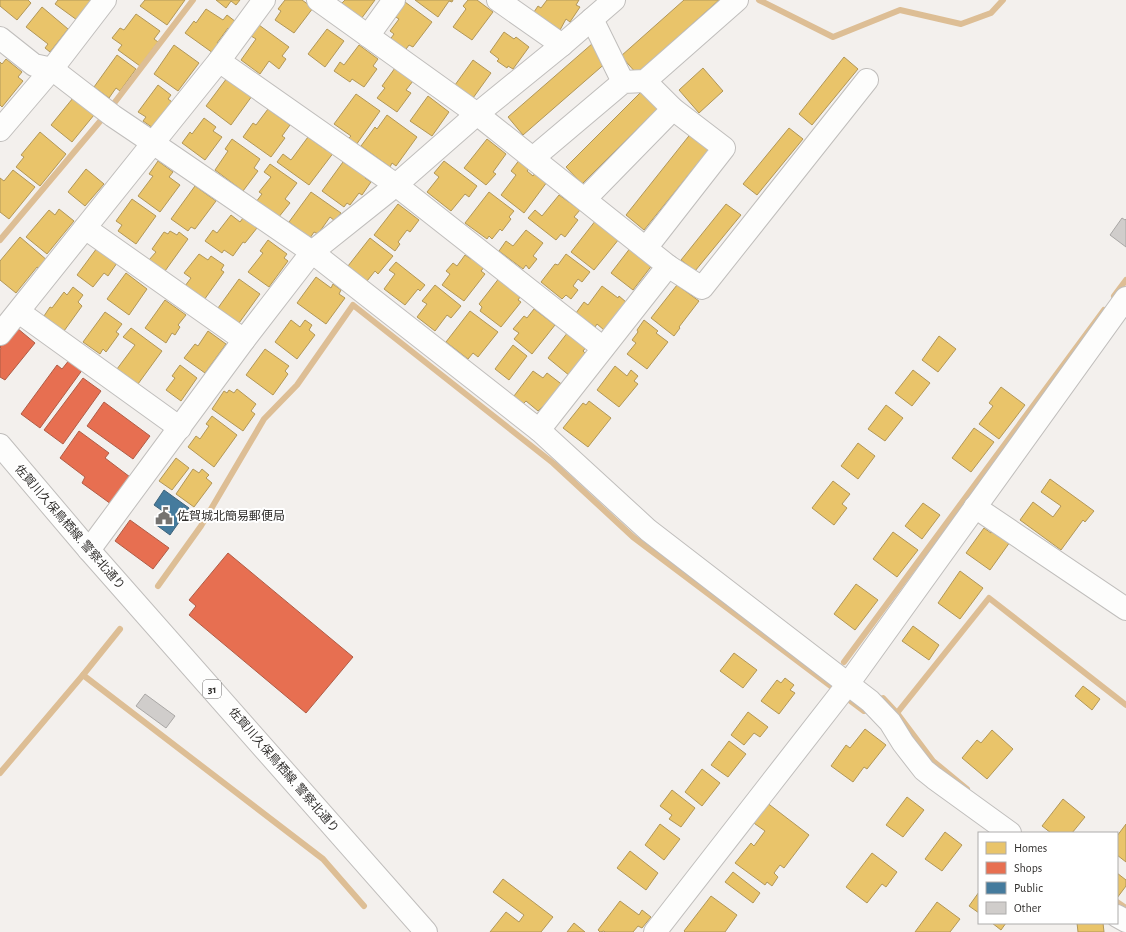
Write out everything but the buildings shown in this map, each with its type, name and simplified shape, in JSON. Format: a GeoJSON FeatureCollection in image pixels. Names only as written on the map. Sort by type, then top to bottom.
{"type":"FeatureCollection","features":[{"type":"Feature","properties":{"kind":"street"},"geometry":{"type":"LineString","coordinates":[[0,130],[52,69],[105,0]]}},
{"type":"Feature","properties":{"kind":"street"},"geometry":{"type":"LineString","coordinates":[[0,334],[219,61],[264,0]]}},
{"type":"Feature","properties":{"kind":"street"},"geometry":{"type":"LineString","coordinates":[[318,0],[477,114],[668,266],[702,288],[867,80]]}},
{"type":"Feature","properties":{"kind":"street"},"geometry":{"type":"LineString","coordinates":[[368,36],[394,0]]}},
{"type":"Feature","properties":{"kind":"street"},"geometry":{"type":"LineString","coordinates":[[498,0],[562,45]]}},
{"type":"Feature","properties":{"kind":"street"},"geometry":{"type":"LineString","coordinates":[[89,550],[244,340],[312,252],[396,185],[477,114],[562,45],[614,0]]}},
{"type":"Feature","properties":{"kind":"street"},"geometry":{"type":"LineString","coordinates":[[533,158],[623,82],[645,81],[737,0]]}},
{"type":"Feature","properties":{"kind":"street"},"geometry":{"type":"LineString","coordinates":[[592,19],[623,82]]}},
{"type":"Feature","properties":{"kind":"street"},"geometry":{"type":"LineString","coordinates":[[0,38],[34,64],[52,69],[108,112],[312,252],[539,430],[648,530],[842,691],[874,705],[890,722],[903,743],[924,770],[1009,832]]}},
{"type":"Feature","properties":{"kind":"street"},"geometry":{"type":"LineString","coordinates":[[219,61],[396,185],[603,348]]}},
{"type":"Feature","properties":{"kind":"street"},"geometry":{"type":"LineString","coordinates":[[645,81],[673,109],[724,148],[646,248]]}},
{"type":"Feature","properties":{"kind":"street"},"geometry":{"type":"LineString","coordinates":[[585,199],[673,109]]}},
{"type":"Feature","properties":{"kind":"street"},"geometry":{"type":"LineString","coordinates":[[85,228],[244,340]]}},
{"type":"Feature","properties":{"kind":"street"},"geometry":{"type":"LineString","coordinates":[[539,430],[668,266]]}},
{"type":"Feature","properties":{"kind":"street"},"geometry":{"type":"LineString","coordinates":[[655,932],[842,691],[1126,298]]}},
{"type":"Feature","properties":{"kind":"street"},"geometry":{"type":"LineString","coordinates":[[19,312],[180,428]]}},
{"type":"Feature","properties":{"kind":"street","name":"佐賀川久保鳥栖線, 警察北通り"},"geometry":{"type":"LineString","coordinates":[[0,445],[89,550],[426,932]]}},
{"type":"Feature","properties":{"kind":"street"},"geometry":{"type":"LineString","coordinates":[[975,507],[1126,609]]}},
{"type":"Feature","properties":{"kind":"waterway"},"geometry":{"type":"LineString","coordinates":[[0,240],[102,119],[193,0]]}},
{"type":"Feature","properties":{"kind":"waterway"},"geometry":{"type":"LineString","coordinates":[[759,0],[833,37],[900,10],[961,24],[991,13],[1003,0]]}},
{"type":"Feature","properties":{"kind":"waterway"},"geometry":{"type":"LineString","coordinates":[[1114,296],[1126,280]]}},
{"type":"Feature","properties":{"kind":"waterway"},"geometry":{"type":"LineString","coordinates":[[158,586],[201,526],[264,419],[297,385],[353,305],[553,463],[633,537],[864,711],[883,698],[897,713],[933,761],[967,789]]}},
{"type":"Feature","properties":{"kind":"waterway"},"geometry":{"type":"LineString","coordinates":[[844,662],[1104,310]]}},
{"type":"Feature","properties":{"kind":"waterway"},"geometry":{"type":"LineString","coordinates":[[897,713],[989,598],[1126,705]]}},
{"type":"Feature","properties":{"kind":"waterway"},"geometry":{"type":"LineString","coordinates":[[0,773],[120,629]]}},
{"type":"Feature","properties":{"kind":"waterway"},"geometry":{"type":"LineString","coordinates":[[83,675],[323,859],[364,906]]}},
{"type":"Feature","properties":{"kind":"waterway"},"geometry":{"type":"LineString","coordinates":[[1118,903],[1126,908]]}},
{"type":"Feature","properties":{"kind":"place","name":"佐賀城北簡易郵便局"},"geometry":{"type":"Point","coordinates":[164,516]}}]}
